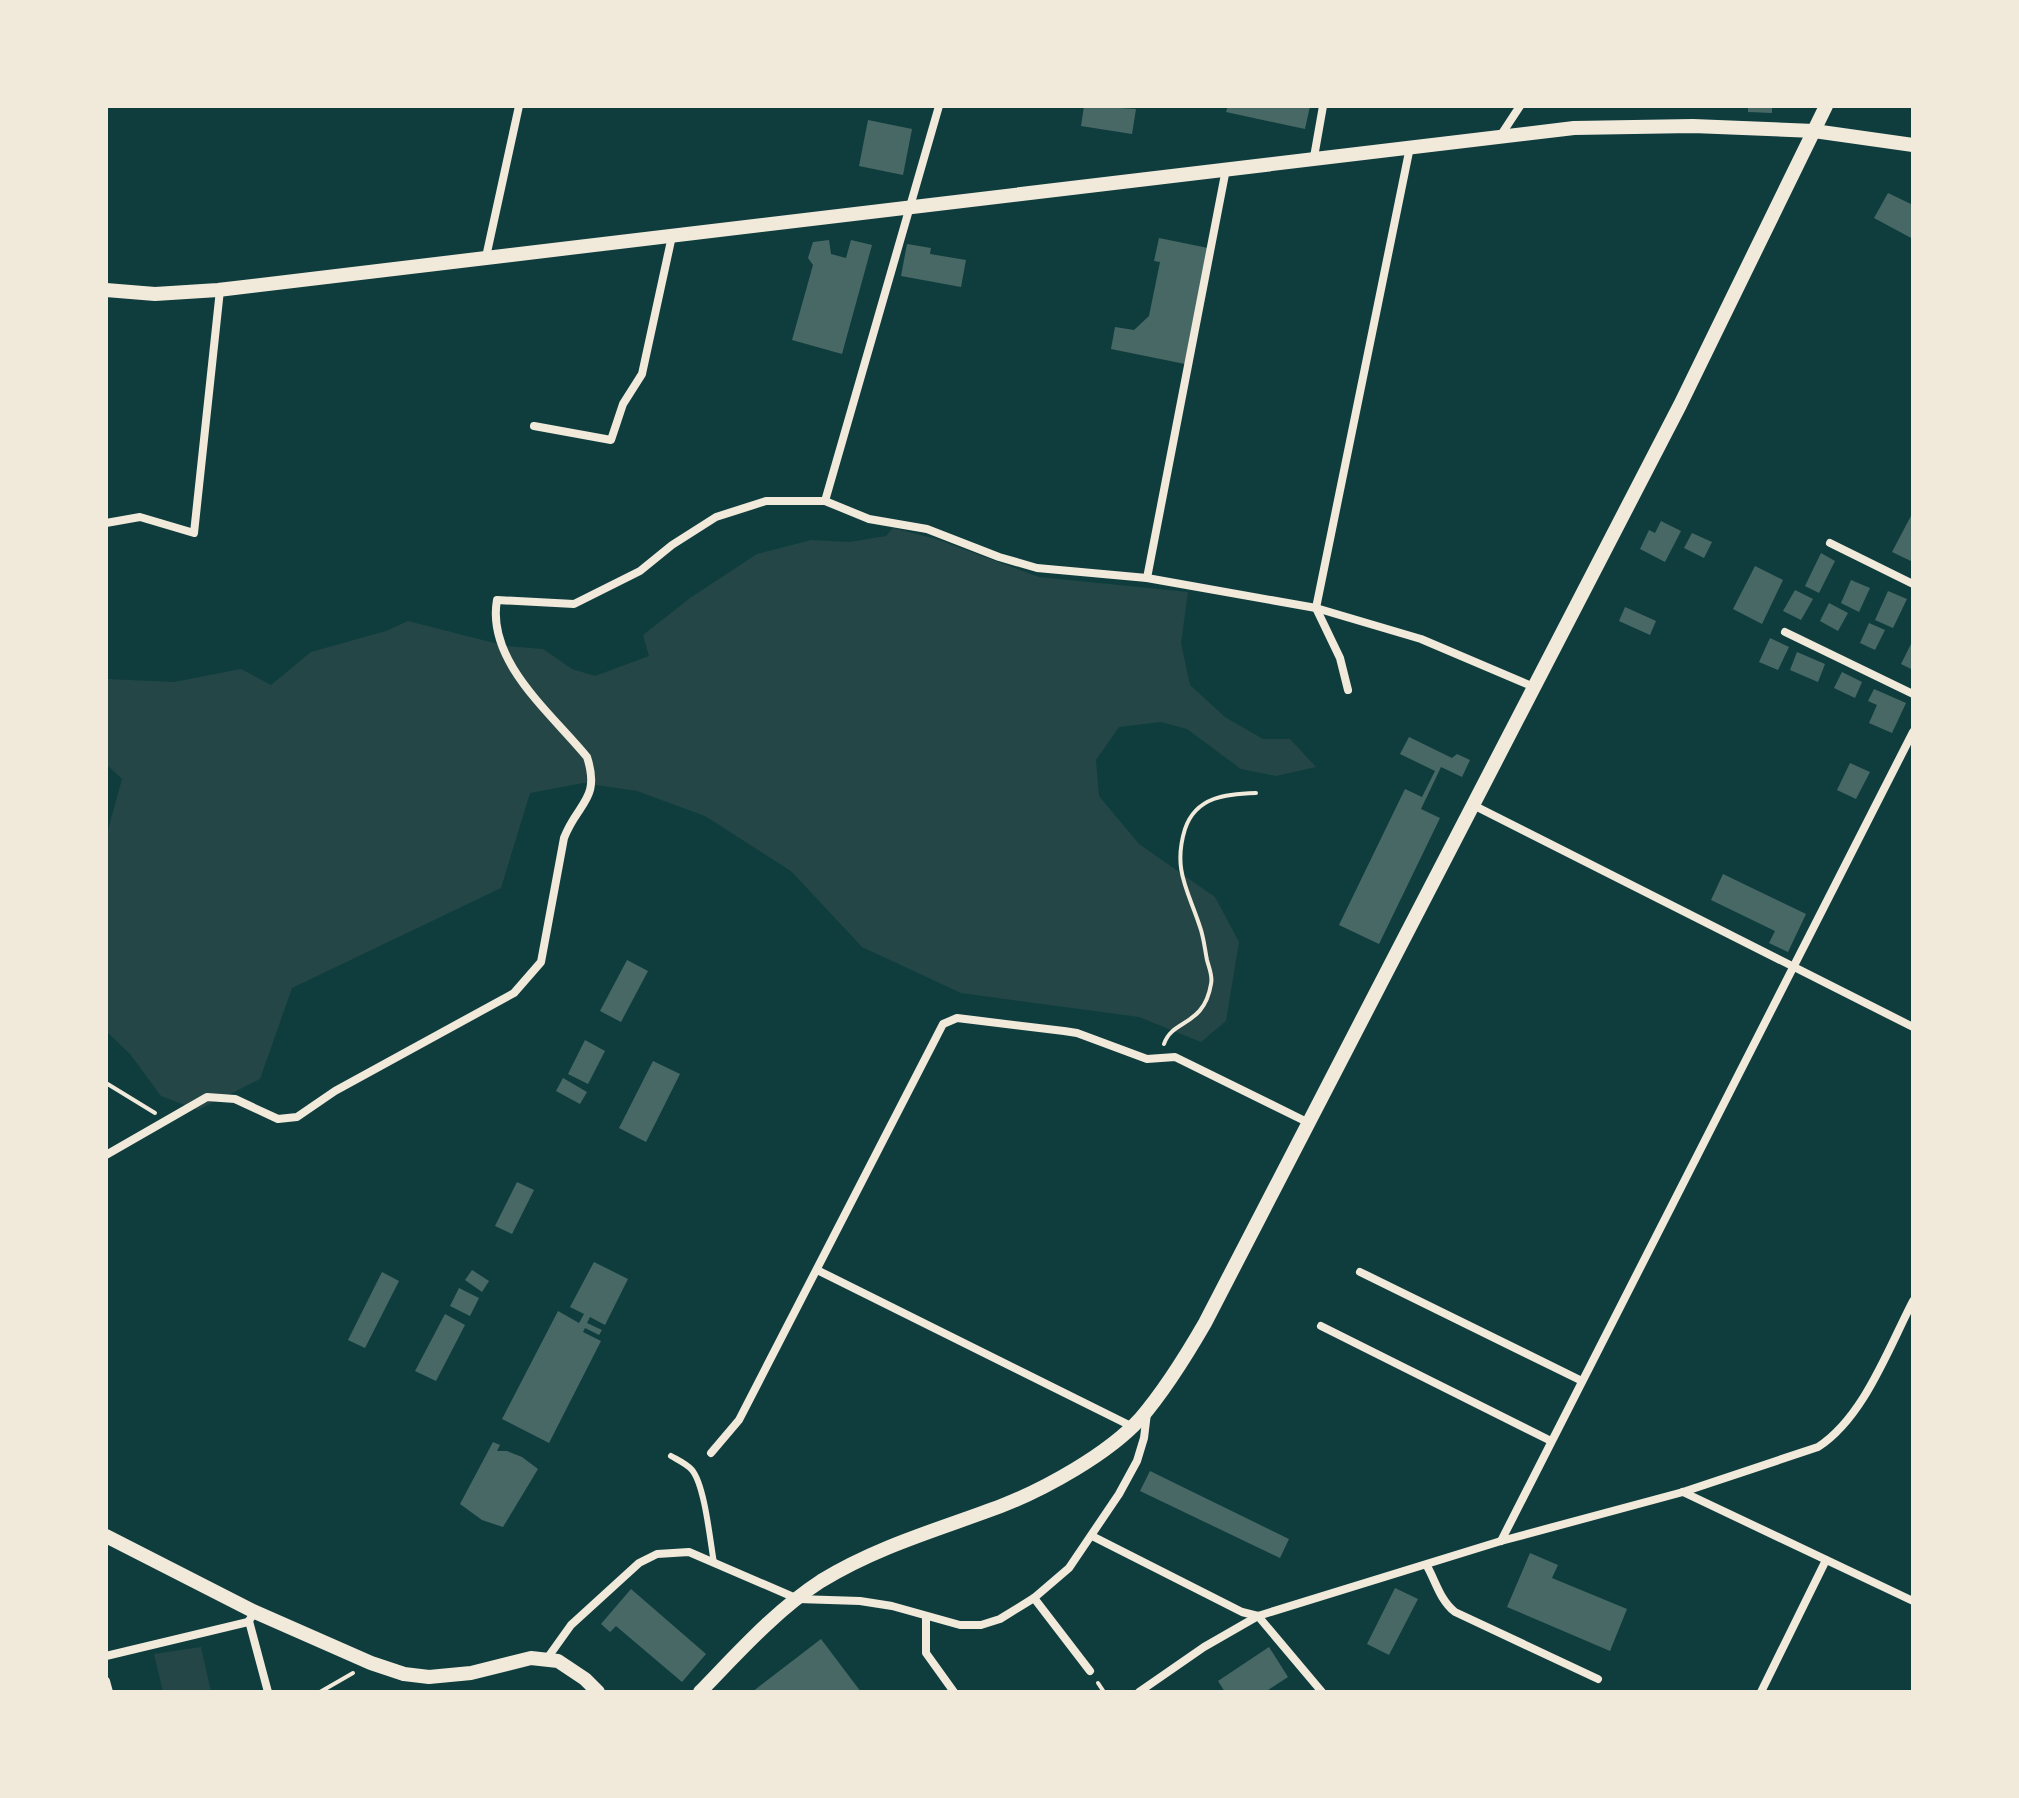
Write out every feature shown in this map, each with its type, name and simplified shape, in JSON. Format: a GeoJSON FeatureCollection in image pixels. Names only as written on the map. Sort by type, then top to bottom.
{"type":"FeatureCollection","features":[{"type":"Feature","properties":{"kind":"street"},"geometry":{"type":"LineString","coordinates":[[486,257],[519,106]]}},
{"type":"Feature","properties":{"kind":"street"},"geometry":{"type":"LineString","coordinates":[[825,501],[939,106]]}},
{"type":"Feature","properties":{"kind":"street"},"geometry":{"type":"LineString","coordinates":[[1314,157],[1323,106]]}},
{"type":"Feature","properties":{"kind":"street"},"geometry":{"type":"LineString","coordinates":[[1501,135],[1520,106]]}},
{"type":"Feature","properties":{"kind":"street"},"geometry":{"type":"LineString","coordinates":[[700,1692],[779,1612],[822,1581],[880,1550],[1001,1506],[1054,1482],[1131,1426],[1184,1359],[1680,405],[1826,106]]}},
{"type":"Feature","properties":{"kind":"street"},"geometry":{"type":"LineString","coordinates":[[106,290],[155,294],[220,290],[1501,135],[1618,126],[1814,131],[1913,145]]}},
{"type":"Feature","properties":{"kind":"street"},"geometry":{"type":"LineString","coordinates":[[1348,690],[1340,658],[1316,608],[1410,146]]}},
{"type":"Feature","properties":{"kind":"street"},"geometry":{"type":"LineString","coordinates":[[1147,578],[1226,168]]}},
{"type":"Feature","properties":{"kind":"street"},"geometry":{"type":"LineString","coordinates":[[534,426],[611,440],[623,404],[642,374],[673,235]]}},
{"type":"Feature","properties":{"kind":"street"},"geometry":{"type":"LineString","coordinates":[[106,523],[140,517],[194,533],[220,290]]}},
{"type":"Feature","properties":{"kind":"street"},"geometry":{"type":"LineString","coordinates":[[106,1155],[207,1097],[235,1099],[278,1119],[297,1117],[335,1091],[514,993],[541,962],[564,838],[569,824],[590,795],[593,774],[587,757],[505,657],[496,635],[494,616],[497,600],[574,604],[640,571],[672,545],[716,517],[766,501],[825,501],[869,519],[927,529],[1037,568],[1147,578],[1316,608],[1421,639],[1534,687]]}},
{"type":"Feature","properties":{"kind":"street"},"geometry":{"type":"LineString","coordinates":[[1830,543],[1913,584]]}},
{"type":"Feature","properties":{"kind":"street"},"geometry":{"type":"LineString","coordinates":[[1785,632],[1913,694]]}},
{"type":"Feature","properties":{"kind":"street"},"geometry":{"type":"LineString","coordinates":[[1501,1541],[1913,732]]}},
{"type":"Feature","properties":{"kind":"street"},"geometry":{"type":"LineString","coordinates":[[1473,805],[1913,1027]]}},
{"type":"Feature","properties":{"kind":"street"},"geometry":{"type":"LineString","coordinates":[[711,1453],[739,1420],[943,1024],[957,1018],[1064,1031],[1147,1059],[1175,1057],[1309,1123]]}},
{"type":"Feature","properties":{"kind":"street"},"geometry":{"type":"LineString","coordinates":[[817,1270],[1131,1426]]}},
{"type":"Feature","properties":{"kind":"street"},"geometry":{"type":"LineString","coordinates":[[1360,1272],[1582,1381]]}},
{"type":"Feature","properties":{"kind":"street"},"geometry":{"type":"LineString","coordinates":[[1139,1692],[1204,1647],[1258,1616],[1501,1541],[1683,1492],[1818,1447],[1829,1440],[1857,1408],[1913,1301]]}},
{"type":"Feature","properties":{"kind":"street"},"geometry":{"type":"LineString","coordinates":[[1321,1326],[1551,1441]]}},
{"type":"Feature","properties":{"kind":"street"},"geometry":{"type":"LineString","coordinates":[[546,1660],[571,1625],[639,1563],[657,1554],[689,1552],[798,1599],[860,1601],[892,1606],[926,1618],[960,1625],[981,1625],[1000,1619],[1034,1598],[1069,1568],[1092,1536],[1137,1461],[1148,1408]]}},
{"type":"Feature","properties":{"kind":"street"},"geometry":{"type":"LineString","coordinates":[[1683,1492],[1913,1601]]}},
{"type":"Feature","properties":{"kind":"street"},"geometry":{"type":"LineString","coordinates":[[106,1536],[252,1617],[404,1674],[429,1677],[471,1673],[531,1658],[558,1661],[598,1692]]}},
{"type":"Feature","properties":{"kind":"street"},"geometry":{"type":"LineString","coordinates":[[1092,1536],[1242,1612],[1258,1616],[1322,1692]]}},
{"type":"Feature","properties":{"kind":"street"},"geometry":{"type":"LineString","coordinates":[[1761,1692],[1826,1560]]}},
{"type":"Feature","properties":{"kind":"street"},"geometry":{"type":"LineString","coordinates":[[1427,1566],[1441,1598],[1455,1612],[1598,1679]]}},
{"type":"Feature","properties":{"kind":"street"},"geometry":{"type":"LineString","coordinates":[[1034,1598],[1090,1671]]}},
{"type":"Feature","properties":{"kind":"street"},"geometry":{"type":"LineString","coordinates":[[106,1656],[252,1617]]}},
{"type":"Feature","properties":{"kind":"street"},"geometry":{"type":"LineString","coordinates":[[252,1617],[268,1692]]}},
{"type":"Feature","properties":{"kind":"street"},"geometry":{"type":"LineString","coordinates":[[926,1618],[926,1653],[954,1692]]}},
{"type":"Feature","properties":{"kind":"street"},"geometry":{"type":"LineString","coordinates":[[106,1681],[109,1692]]}},
{"type":"Feature","properties":{"kind":"lane"},"geometry":{"type":"LineString","coordinates":[[671,1456],[691,1467],[695,1475],[714,1563]]}},
{"type":"Feature","properties":{"kind":"path"},"geometry":{"type":"LineString","coordinates":[[1159,1058],[1167,1035],[1199,1015],[1206,1004],[1212,981],[1202,932],[1178,863],[1189,817],[1222,794],[1256,793]]}},
{"type":"Feature","properties":{"kind":"path"},"geometry":{"type":"LineString","coordinates":[[106,1083],[168,1120]]}},
{"type":"Feature","properties":{"kind":"path"},"geometry":{"type":"LineString","coordinates":[[320,1692],[371,1663]]}},
{"type":"Feature","properties":{"kind":"shaded area"},"geometry":{"type":"Polygon","coordinates":[[[893,528],[936,539],[1039,577],[1188,592],[1181,643],[1190,685],[1225,717],[1263,739],[1290,739],[1316,767],[1276,776],[1241,769],[1187,729],[1161,722],[1119,727],[1096,760],[1099,796],[1139,844],[1215,897],[1239,942],[1226,1021],[1201,1042],[1139,1017],[961,993],[862,947],[791,871],[705,816],[637,791],[583,783],[530,793],[501,888],[292,988],[260,1079],[198,1110],[161,1096],[130,1054],[106,1031],[106,837],[122,779],[106,764],[106,679],[174,682],[241,669],[271,685],[311,652],[386,631],[408,621],[506,646],[543,649],[572,669],[595,676],[649,656],[643,635],[690,598],[757,554],[811,540],[850,542],[886,536],[893,528]]]}},
{"type":"Feature","properties":{"kind":"shaded area"},"geometry":{"type":"Polygon","coordinates":[[[201,1647],[211,1692],[163,1692],[154,1654],[201,1647]]]}},
{"type":"Feature","properties":{"kind":"building"},"geometry":{"type":"Polygon","coordinates":[[[1084,106],[1136,109],[1132,134],[1081,126],[1084,106]]]}},
{"type":"Feature","properties":{"kind":"building"},"geometry":{"type":"Polygon","coordinates":[[[1228,106],[1310,106],[1305,129],[1226,112],[1228,106]]]}},
{"type":"Feature","properties":{"kind":"building"},"geometry":{"type":"Polygon","coordinates":[[[1748,106],[1772,106],[1772,113],[1748,112],[1748,106]]]}},
{"type":"Feature","properties":{"kind":"building"},"geometry":{"type":"Polygon","coordinates":[[[868,120],[912,129],[903,175],[859,166],[868,120]]]}},
{"type":"Feature","properties":{"kind":"building"},"geometry":{"type":"Polygon","coordinates":[[[1888,193],[1913,205],[1913,239],[1874,218],[1888,193]]]}},
{"type":"Feature","properties":{"kind":"building"},"geometry":{"type":"Polygon","coordinates":[[[1159,238],[1208,248],[1185,364],[1111,349],[1115,327],[1134,330],[1149,316],[1160,262],[1154,261],[1159,238]]]}},
{"type":"Feature","properties":{"kind":"building"},"geometry":{"type":"Polygon","coordinates":[[[829,240],[831,254],[846,258],[851,240],[872,245],[842,354],[792,340],[813,265],[808,258],[813,242],[829,240]]]}},
{"type":"Feature","properties":{"kind":"building"},"geometry":{"type":"Polygon","coordinates":[[[907,244],[931,248],[930,254],[966,260],[961,287],[901,276],[907,244]]]}},
{"type":"Feature","properties":{"kind":"building"},"geometry":{"type":"Polygon","coordinates":[[[1913,512],[1913,562],[1892,552],[1913,512]]]}},
{"type":"Feature","properties":{"kind":"building"},"geometry":{"type":"Polygon","coordinates":[[[1661,521],[1681,531],[1665,562],[1640,549],[1649,530],[1655,533],[1661,521]]]}},
{"type":"Feature","properties":{"kind":"building"},"geometry":{"type":"Polygon","coordinates":[[[1692,533],[1712,542],[1704,558],[1684,548],[1692,533]]]}},
{"type":"Feature","properties":{"kind":"building"},"geometry":{"type":"Polygon","coordinates":[[[1821,553],[1835,561],[1819,593],[1805,586],[1821,553]]]}},
{"type":"Feature","properties":{"kind":"building"},"geometry":{"type":"Polygon","coordinates":[[[1755,566],[1783,580],[1762,624],[1733,609],[1755,566]]]}},
{"type":"Feature","properties":{"kind":"building"},"geometry":{"type":"Polygon","coordinates":[[[1851,580],[1870,588],[1859,612],[1841,603],[1851,580]]]}},
{"type":"Feature","properties":{"kind":"building"},"geometry":{"type":"Polygon","coordinates":[[[1795,590],[1813,599],[1801,620],[1783,611],[1795,590]]]}},
{"type":"Feature","properties":{"kind":"building"},"geometry":{"type":"Polygon","coordinates":[[[1888,591],[1907,599],[1893,628],[1875,620],[1888,591]]]}},
{"type":"Feature","properties":{"kind":"building"},"geometry":{"type":"Polygon","coordinates":[[[1829,603],[1848,613],[1838,631],[1820,621],[1829,603]]]}},
{"type":"Feature","properties":{"kind":"building"},"geometry":{"type":"Polygon","coordinates":[[[1625,607],[1656,621],[1650,635],[1619,621],[1625,607]]]}},
{"type":"Feature","properties":{"kind":"building"},"geometry":{"type":"Polygon","coordinates":[[[1869,623],[1885,630],[1875,650],[1860,643],[1869,623]]]}},
{"type":"Feature","properties":{"kind":"building"},"geometry":{"type":"Polygon","coordinates":[[[1770,638],[1789,647],[1778,670],[1759,662],[1770,638]]]}},
{"type":"Feature","properties":{"kind":"building"},"geometry":{"type":"Polygon","coordinates":[[[1913,645],[1913,670],[1901,664],[1913,645]]]}},
{"type":"Feature","properties":{"kind":"building"},"geometry":{"type":"Polygon","coordinates":[[[1797,652],[1825,664],[1818,682],[1790,670],[1797,652]]]}},
{"type":"Feature","properties":{"kind":"building"},"geometry":{"type":"Polygon","coordinates":[[[1842,672],[1862,682],[1855,698],[1834,688],[1842,672]]]}},
{"type":"Feature","properties":{"kind":"building"},"geometry":{"type":"Polygon","coordinates":[[[1874,689],[1906,703],[1892,733],[1869,723],[1877,705],[1868,701],[1874,689]]]}},
{"type":"Feature","properties":{"kind":"building"},"geometry":{"type":"Polygon","coordinates":[[[1409,737],[1452,758],[1457,754],[1470,760],[1462,777],[1441,767],[1421,809],[1440,818],[1379,944],[1339,925],[1405,789],[1422,797],[1435,771],[1400,754],[1409,737]]]}},
{"type":"Feature","properties":{"kind":"building"},"geometry":{"type":"Polygon","coordinates":[[[1850,763],[1870,772],[1856,799],[1837,790],[1850,763]]]}},
{"type":"Feature","properties":{"kind":"building"},"geometry":{"type":"Polygon","coordinates":[[[1723,874],[1806,914],[1788,952],[1769,943],[1775,931],[1711,900],[1723,874]]]}},
{"type":"Feature","properties":{"kind":"building"},"geometry":{"type":"Polygon","coordinates":[[[627,960],[648,971],[621,1022],[600,1011],[627,960]]]}},
{"type":"Feature","properties":{"kind":"building"},"geometry":{"type":"Polygon","coordinates":[[[585,1040],[605,1051],[588,1084],[568,1074],[585,1040]]]}},
{"type":"Feature","properties":{"kind":"building"},"geometry":{"type":"Polygon","coordinates":[[[653,1061],[680,1074],[646,1142],[619,1128],[653,1061]]]}},
{"type":"Feature","properties":{"kind":"building"},"geometry":{"type":"Polygon","coordinates":[[[563,1078],[587,1092],[580,1104],[556,1091],[563,1078]]]}},
{"type":"Feature","properties":{"kind":"building"},"geometry":{"type":"Polygon","coordinates":[[[517,1182],[534,1190],[512,1234],[495,1226],[517,1182]]]}},
{"type":"Feature","properties":{"kind":"building"},"geometry":{"type":"Polygon","coordinates":[[[594,1262],[628,1279],[605,1325],[590,1317],[587,1323],[602,1330],[599,1335],[585,1328],[583,1332],[601,1341],[549,1443],[502,1419],[558,1311],[579,1323],[584,1314],[570,1307],[594,1262]]]}},
{"type":"Feature","properties":{"kind":"building"},"geometry":{"type":"Polygon","coordinates":[[[472,1270],[489,1281],[482,1292],[465,1280],[472,1270]]]}},
{"type":"Feature","properties":{"kind":"building"},"geometry":{"type":"Polygon","coordinates":[[[382,1272],[399,1281],[365,1348],[348,1340],[382,1272]]]}},
{"type":"Feature","properties":{"kind":"building"},"geometry":{"type":"Polygon","coordinates":[[[459,1288],[479,1298],[470,1316],[450,1306],[459,1288]]]}},
{"type":"Feature","properties":{"kind":"building"},"geometry":{"type":"Polygon","coordinates":[[[445,1314],[465,1325],[436,1381],[415,1371],[445,1314]]]}},
{"type":"Feature","properties":{"kind":"building"},"geometry":{"type":"Polygon","coordinates":[[[493,1442],[500,1445],[497,1451],[522,1457],[538,1469],[503,1527],[482,1520],[460,1504],[493,1442]]]}},
{"type":"Feature","properties":{"kind":"building"},"geometry":{"type":"Polygon","coordinates":[[[1150,1471],[1289,1539],[1280,1558],[1140,1491],[1150,1471]]]}},
{"type":"Feature","properties":{"kind":"building"},"geometry":{"type":"Polygon","coordinates":[[[1530,1553],[1558,1565],[1552,1578],[1627,1609],[1610,1651],[1507,1607],[1530,1553]]]}},
{"type":"Feature","properties":{"kind":"building"},"geometry":{"type":"Polygon","coordinates":[[[1395,1588],[1418,1599],[1389,1655],[1367,1644],[1395,1588]]]}},
{"type":"Feature","properties":{"kind":"building"},"geometry":{"type":"Polygon","coordinates":[[[631,1589],[706,1654],[682,1682],[616,1626],[610,1632],[601,1624],[631,1589]]]}},
{"type":"Feature","properties":{"kind":"building"},"geometry":{"type":"Polygon","coordinates":[[[821,1639],[861,1692],[752,1692],[821,1639]]]}},
{"type":"Feature","properties":{"kind":"building"},"geometry":{"type":"Polygon","coordinates":[[[1269,1647],[1288,1677],[1265,1692],[1225,1692],[1218,1681],[1269,1647]]]}}]}
